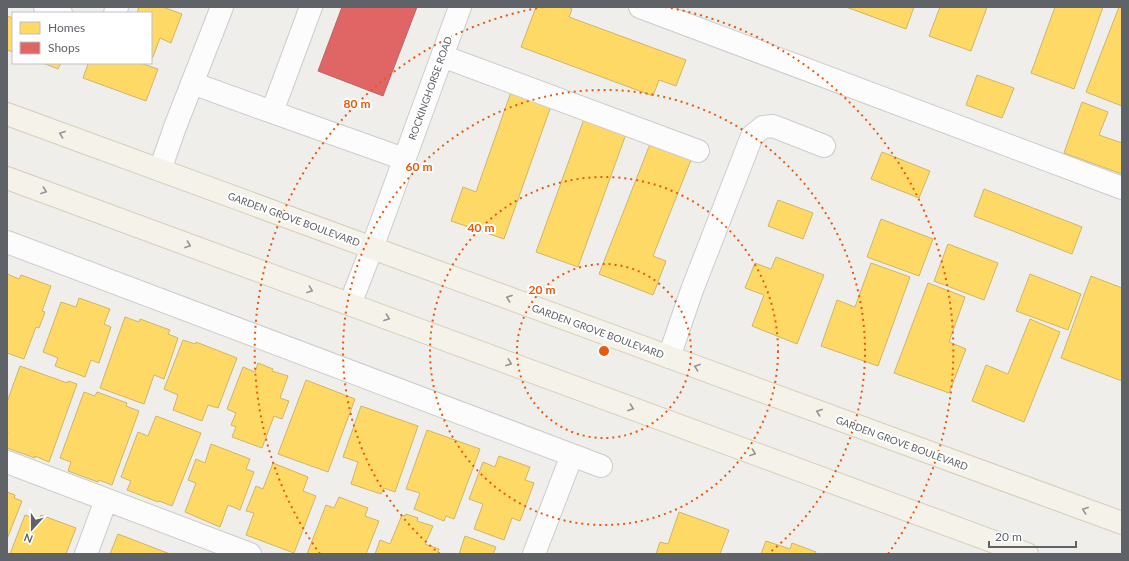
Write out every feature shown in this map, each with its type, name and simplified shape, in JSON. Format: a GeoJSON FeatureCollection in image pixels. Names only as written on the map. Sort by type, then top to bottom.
{"type":"FeatureCollection","features":[{"type":"Feature","properties":{"kind":"main road","name":"GARDEN GROVE BOULEVARD"},"geometry":{"type":"LineString","coordinates":[[7,114],[1122,523]]}},
{"type":"Feature","properties":{"kind":"main road"},"geometry":{"type":"LineString","coordinates":[[7,178],[1027,554]]}},
{"type":"Feature","properties":{"kind":"street"},"geometry":{"type":"LineString","coordinates":[[44,7],[58,12]]}},
{"type":"Feature","properties":{"kind":"street"},"geometry":{"type":"LineString","coordinates":[[160,170],[222,7]]}},
{"type":"Feature","properties":{"kind":"street"},"geometry":{"type":"LineString","coordinates":[[272,112],[311,7]]}},
{"type":"Feature","properties":{"kind":"street","name":"ROCKINGHORSE ROAD"},"geometry":{"type":"LineString","coordinates":[[350,304],[460,7]]}},
{"type":"Feature","properties":{"kind":"street"},"geometry":{"type":"LineString","coordinates":[[640,7],[1122,188]]}},
{"type":"Feature","properties":{"kind":"street"},"geometry":{"type":"LineString","coordinates":[[442,56],[698,151]]}},
{"type":"Feature","properties":{"kind":"street"},"geometry":{"type":"LineString","coordinates":[[192,83],[404,160]]}},
{"type":"Feature","properties":{"kind":"street"},"geometry":{"type":"LineString","coordinates":[[669,357],[692,290],[752,136],[763,127],[773,126],[824,146]]}},
{"type":"Feature","properties":{"kind":"street"},"geometry":{"type":"LineString","coordinates":[[7,242],[601,466]]}},
{"type":"Feature","properties":{"kind":"street"},"geometry":{"type":"LineString","coordinates":[[534,554],[572,454]]}},
{"type":"Feature","properties":{"kind":"street"},"geometry":{"type":"LineString","coordinates":[[7,462],[250,554]]}},
{"type":"Feature","properties":{"kind":"street"},"geometry":{"type":"LineString","coordinates":[[86,554],[106,500]]}},
{"type":"Feature","properties":{"kind":"building: Homes"},"geometry":{"type":"Polygon","coordinates":[[[139,7],[163,7],[182,14],[171,43],[160,38],[153,57],[152,12],[137,12],[139,7]]]}},
{"type":"Feature","properties":{"kind":"building: Homes"},"geometry":{"type":"Polygon","coordinates":[[[536,7],[568,7],[572,9],[569,17],[686,60],[676,86],[659,80],[653,96],[521,47],[536,7]]]}},
{"type":"Feature","properties":{"kind":"building: Homes"},"geometry":{"type":"Polygon","coordinates":[[[846,7],[914,7],[906,29],[846,7]]]}},
{"type":"Feature","properties":{"kind":"building: Homes"},"geometry":{"type":"Polygon","coordinates":[[[940,7],[987,7],[971,51],[929,36],[940,7]]]}},
{"type":"Feature","properties":{"kind":"building: Homes"},"geometry":{"type":"Polygon","coordinates":[[[1055,7],[1103,7],[1074,89],[1031,73],[1055,7]]]}},
{"type":"Feature","properties":{"kind":"building: Homes"},"geometry":{"type":"Polygon","coordinates":[[[1119,7],[1122,7],[1122,106],[1086,92],[1119,7]]]}},
{"type":"Feature","properties":{"kind":"building: Homes"},"geometry":{"type":"Polygon","coordinates":[[[7,16],[12,18],[12,52],[7,50],[7,16]]]}},
{"type":"Feature","properties":{"kind":"building: Homes"},"geometry":{"type":"Polygon","coordinates":[[[46,64],[60,64],[58,69],[46,64]]]}},
{"type":"Feature","properties":{"kind":"building: Homes"},"geometry":{"type":"Polygon","coordinates":[[[88,64],[143,64],[158,69],[146,101],[83,78],[88,64]]]}},
{"type":"Feature","properties":{"kind":"building: Homes"},"geometry":{"type":"Polygon","coordinates":[[[977,75],[1014,88],[1002,118],[966,105],[977,75]]]}},
{"type":"Feature","properties":{"kind":"building: Homes"},"geometry":{"type":"Polygon","coordinates":[[[511,92],[551,106],[504,239],[451,221],[463,187],[476,192],[511,92]]]}},
{"type":"Feature","properties":{"kind":"building: Homes"},"geometry":{"type":"Polygon","coordinates":[[[1082,102],[1108,112],[1099,135],[1122,143],[1122,174],[1064,153],[1082,102]]]}},
{"type":"Feature","properties":{"kind":"building: Homes"},"geometry":{"type":"Polygon","coordinates":[[[584,119],[626,134],[578,267],[536,252],[584,119]]]}},
{"type":"Feature","properties":{"kind":"building: Homes"},"geometry":{"type":"Polygon","coordinates":[[[650,144],[691,160],[653,256],[666,261],[653,295],[599,274],[650,144]]]}},
{"type":"Feature","properties":{"kind":"building: Homes"},"geometry":{"type":"Polygon","coordinates":[[[882,152],[930,171],[919,198],[871,179],[882,152]]]}},
{"type":"Feature","properties":{"kind":"building: Homes"},"geometry":{"type":"Polygon","coordinates":[[[984,189],[1082,227],[1072,254],[974,216],[984,189]]]}},
{"type":"Feature","properties":{"kind":"building: Homes"},"geometry":{"type":"Polygon","coordinates":[[[778,200],[813,213],[803,239],[768,226],[778,200]]]}},
{"type":"Feature","properties":{"kind":"building: Homes"},"geometry":{"type":"Polygon","coordinates":[[[881,219],[933,239],[919,276],[867,257],[881,219]]]}},
{"type":"Feature","properties":{"kind":"building: Homes"},"geometry":{"type":"Polygon","coordinates":[[[948,244],[998,263],[984,300],[934,281],[948,244]]]}},
{"type":"Feature","properties":{"kind":"building: Homes"},"geometry":{"type":"Polygon","coordinates":[[[776,257],[824,275],[797,344],[752,326],[764,295],[745,288],[755,263],[771,269],[776,257]]]}},
{"type":"Feature","properties":{"kind":"building: Homes"},"geometry":{"type":"Polygon","coordinates":[[[871,263],[910,277],[878,366],[821,346],[837,300],[855,307],[871,263]]]}},
{"type":"Feature","properties":{"kind":"building: Homes"},"geometry":{"type":"Polygon","coordinates":[[[7,274],[19,279],[21,275],[51,286],[42,311],[45,312],[39,328],[36,327],[24,359],[7,353],[7,274]]]}},
{"type":"Feature","properties":{"kind":"building: Homes"},"geometry":{"type":"Polygon","coordinates":[[[1030,274],[1081,294],[1068,330],[1016,311],[1030,274]]]}},
{"type":"Feature","properties":{"kind":"building: Homes"},"geometry":{"type":"Polygon","coordinates":[[[1091,276],[1122,288],[1122,381],[1061,358],[1091,276]]]}},
{"type":"Feature","properties":{"kind":"building: Homes"},"geometry":{"type":"Polygon","coordinates":[[[928,283],[965,297],[949,342],[966,349],[949,393],[894,373],[928,283]]]}},
{"type":"Feature","properties":{"kind":"building: Homes"},"geometry":{"type":"Polygon","coordinates":[[[79,298],[110,309],[104,324],[111,327],[99,363],[91,360],[85,377],[55,366],[58,358],[43,352],[61,302],[76,307],[79,298]]]}},
{"type":"Feature","properties":{"kind":"building: Homes"},"geometry":{"type":"Polygon","coordinates":[[[125,317],[139,322],[140,319],[170,330],[168,334],[178,338],[164,379],[154,375],[144,404],[100,388],[125,317]]]}},
{"type":"Feature","properties":{"kind":"building: Homes"},"geometry":{"type":"Polygon","coordinates":[[[1030,319],[1060,332],[1024,422],[972,401],[986,365],[1008,374],[1030,319]]]}},
{"type":"Feature","properties":{"kind":"building: Homes"},"geometry":{"type":"Polygon","coordinates":[[[183,340],[195,344],[196,342],[237,358],[218,408],[208,405],[202,421],[173,410],[178,395],[164,389],[183,340]]]}},
{"type":"Feature","properties":{"kind":"building: Homes"},"geometry":{"type":"Polygon","coordinates":[[[258,363],[273,369],[272,371],[288,376],[280,398],[289,401],[282,419],[274,416],[262,448],[232,437],[236,427],[231,425],[236,413],[227,409],[243,367],[255,372],[258,363]]]}},
{"type":"Feature","properties":{"kind":"building: Homes"},"geometry":{"type":"Polygon","coordinates":[[[20,366],[67,383],[68,381],[77,384],[49,462],[35,456],[35,458],[7,448],[7,402],[20,366]]]}},
{"type":"Feature","properties":{"kind":"building: Homes"},"geometry":{"type":"Polygon","coordinates":[[[306,380],[355,399],[328,472],[278,454],[306,380]]]}},
{"type":"Feature","properties":{"kind":"building: Homes"},"geometry":{"type":"Polygon","coordinates":[[[84,392],[95,396],[97,392],[127,403],[126,406],[139,411],[112,485],[99,480],[98,482],[68,471],[71,462],[60,458],[84,392]]]}},
{"type":"Feature","properties":{"kind":"building: Homes"},"geometry":{"type":"Polygon","coordinates":[[[361,406],[418,426],[395,492],[384,488],[381,494],[351,484],[358,462],[343,457],[361,406]]]}},
{"type":"Feature","properties":{"kind":"building: Homes"},"geometry":{"type":"Polygon","coordinates":[[[156,416],[201,433],[172,506],[127,490],[131,481],[121,477],[138,432],[148,436],[156,416]]]}},
{"type":"Feature","properties":{"kind":"building: Homes"},"geometry":{"type":"Polygon","coordinates":[[[427,430],[480,449],[454,519],[446,516],[444,521],[414,509],[420,493],[406,489],[427,430]]]}},
{"type":"Feature","properties":{"kind":"building: Homes"},"geometry":{"type":"Polygon","coordinates":[[[211,444],[250,459],[246,469],[254,472],[240,510],[228,505],[220,527],[185,512],[196,483],[188,480],[196,459],[205,463],[211,444]]]}},
{"type":"Feature","properties":{"kind":"building: Homes"},"geometry":{"type":"Polygon","coordinates":[[[499,456],[530,467],[525,480],[534,483],[520,521],[512,518],[504,540],[474,529],[483,504],[469,499],[483,462],[495,467],[499,456]]]}},
{"type":"Feature","properties":{"kind":"building: Homes"},"geometry":{"type":"Polygon","coordinates":[[[273,463],[308,477],[303,491],[316,496],[294,553],[246,535],[254,513],[246,511],[256,486],[263,489],[273,463]]]}},
{"type":"Feature","properties":{"kind":"building: Homes"},"geometry":{"type":"Polygon","coordinates":[[[7,492],[15,495],[14,498],[22,501],[7,539],[7,492]]]}},
{"type":"Feature","properties":{"kind":"building: Homes"},"geometry":{"type":"Polygon","coordinates":[[[339,497],[368,508],[365,516],[379,521],[366,554],[307,554],[326,505],[334,508],[339,497]]]}},
{"type":"Feature","properties":{"kind":"building: Homes"},"geometry":{"type":"Polygon","coordinates":[[[679,512],[729,530],[720,554],[656,554],[660,542],[668,544],[679,512]]]}},
{"type":"Feature","properties":{"kind":"building: Homes"},"geometry":{"type":"Polygon","coordinates":[[[406,514],[418,518],[417,521],[433,526],[425,544],[439,549],[437,554],[375,554],[380,540],[390,544],[402,515],[405,516],[406,514]]]}},
{"type":"Feature","properties":{"kind":"building: Homes"},"geometry":{"type":"Polygon","coordinates":[[[25,515],[39,520],[41,515],[76,528],[66,554],[10,554],[25,515]]]}},
{"type":"Feature","properties":{"kind":"building: Homes"},"geometry":{"type":"Polygon","coordinates":[[[118,534],[170,554],[110,554],[118,534]]]}},
{"type":"Feature","properties":{"kind":"building: Homes"},"geometry":{"type":"Polygon","coordinates":[[[465,536],[496,547],[493,554],[459,554],[465,536]]]}},
{"type":"Feature","properties":{"kind":"building: Homes"},"geometry":{"type":"Polygon","coordinates":[[[766,541],[790,549],[792,543],[816,552],[815,554],[761,554],[766,541]]]}},
{"type":"Feature","properties":{"kind":"building: Shops"},"geometry":{"type":"Polygon","coordinates":[[[342,7],[417,7],[383,96],[318,71],[342,7]]]}}]}
